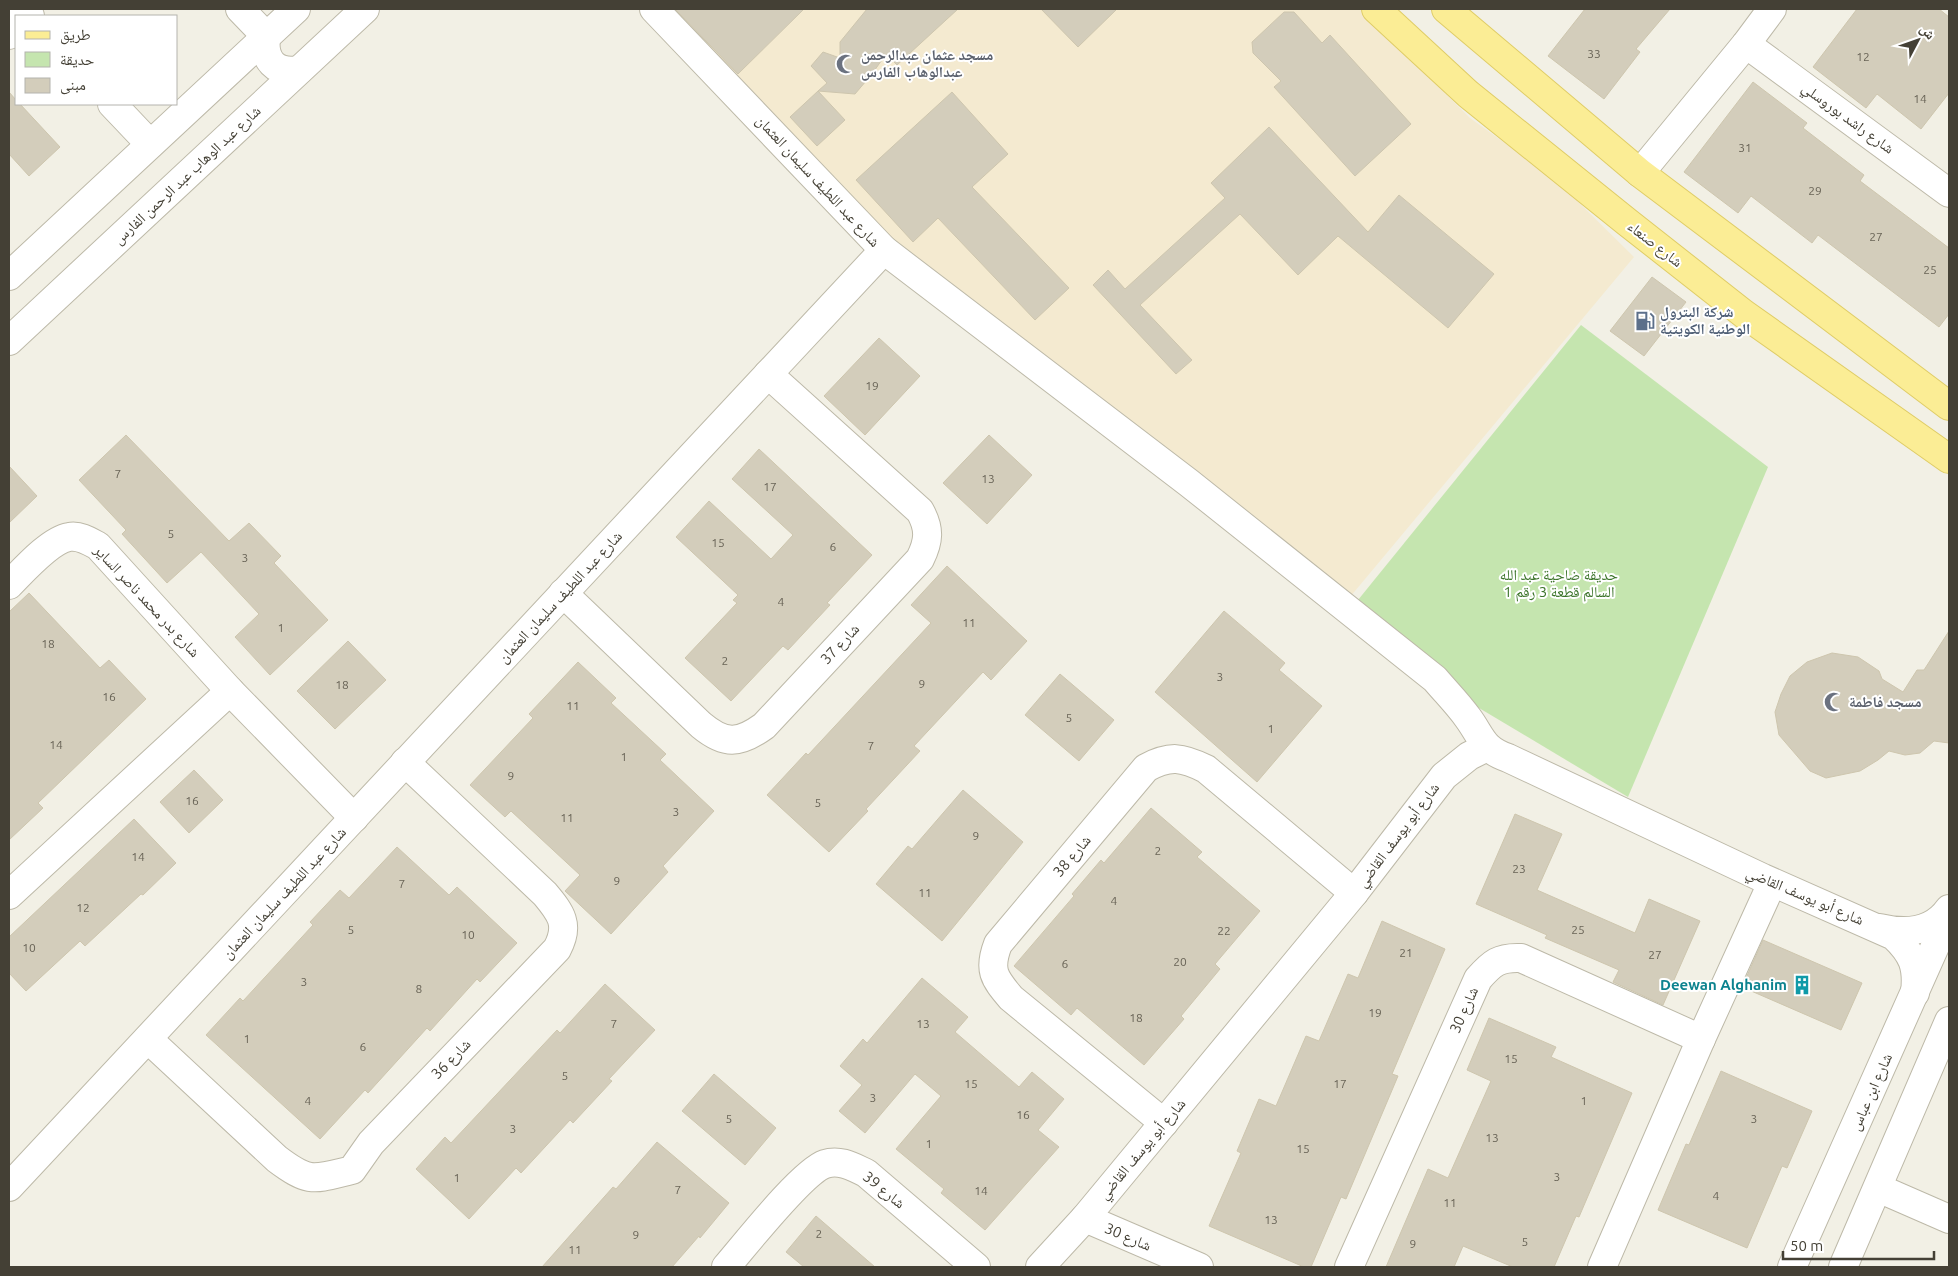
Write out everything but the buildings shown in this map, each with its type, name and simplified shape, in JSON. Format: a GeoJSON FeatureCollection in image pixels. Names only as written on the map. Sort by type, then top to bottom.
{"type":"FeatureCollection","features":[{"type":"Feature","properties":{"kind":"main road","name":"شارع صنعاء"},"geometry":{"type":"LineString","coordinates":[[1376,9],[1468,94],[1619,216],[1744,314],[1949,459]]}},
{"type":"Feature","properties":{"kind":"main road"},"geometry":{"type":"LineString","coordinates":[[1446,9],[1640,173],[1943,401],[1948,421],[1942,433],[1930,438],[1916,435]]}},
{"type":"Feature","properties":{"kind":"street"},"geometry":{"type":"LineString","coordinates":[[240,9],[266,36]]}},
{"type":"Feature","properties":{"kind":"street"},"geometry":{"type":"LineString","coordinates":[[9,276],[296,9]]}},
{"type":"Feature","properties":{"kind":"street","name":"شارع عبد الوهاب عبد الرحمن الفارس"},"geometry":{"type":"LineString","coordinates":[[9,341],[366,9]]}},
{"type":"Feature","properties":{"kind":"street","name":"شارع عبد اللطيف سليمان العثمان"},"geometry":{"type":"LineString","coordinates":[[9,1188],[884,250],[654,9]]}},
{"type":"Feature","properties":{"kind":"street"},"geometry":{"type":"LineString","coordinates":[[1640,173],[1746,44],[1772,9]]}},
{"type":"Feature","properties":{"kind":"street"},"geometry":{"type":"LineString","coordinates":[[266,36],[264,46],[266,55],[272,63],[280,69],[290,72],[299,70]]}},
{"type":"Feature","properties":{"kind":"street","name":"شارع راشد بوروسلي"},"geometry":{"type":"LineString","coordinates":[[1746,44],[1949,193]]}},
{"type":"Feature","properties":{"kind":"street"},"geometry":{"type":"LineString","coordinates":[[231,69],[240,67],[250,69],[259,74],[265,82],[266,102]]}},
{"type":"Feature","properties":{"kind":"street"},"geometry":{"type":"LineString","coordinates":[[113,105],[150,144]]}},
{"type":"Feature","properties":{"kind":"street"},"geometry":{"type":"LineString","coordinates":[[884,250],[1189,483],[1435,679],[1456,702],[1487,746]]}},
{"type":"Feature","properties":{"kind":"street","name":"شارع 37"},"geometry":{"type":"LineString","coordinates":[[563,593],[713,735],[724,740],[736,740],[750,736],[764,726],[913,566],[926,548],[928,538],[927,524],[920,512],[768,374]]}},
{"type":"Feature","properties":{"kind":"street","name":"شارع بدر محمد ناصر الساير"},"geometry":{"type":"LineString","coordinates":[[9,585],[55,542],[68,537],[88,540],[98,546],[230,691],[354,818]]}},
{"type":"Feature","properties":{"kind":"street"},"geometry":{"type":"LineString","coordinates":[[9,895],[230,691]]}},
{"type":"Feature","properties":{"kind":"street","name":"شارع أبو يوسف القاضي"},"geometry":{"type":"LineString","coordinates":[[1040,1267],[1085,1218],[1354,893],[1444,776],[1469,756],[1487,746],[1494,753],[1772,883],[1880,928],[1894,936],[1906,947],[1914,961],[1917,977],[1915,993]]}},
{"type":"Feature","properties":{"kind":"street","name":"شارع 38"},"geometry":{"type":"LineString","coordinates":[[1164,1123],[1011,998],[999,984],[993,971],[992,959],[998,944],[1146,768],[1161,760],[1175,758],[1190,761],[1206,769],[1354,893]]}},
{"type":"Feature","properties":{"kind":"street","name":"شارع 36"},"geometry":{"type":"LineString","coordinates":[[148,1039],[270,1153],[291,1170],[305,1178],[320,1178],[352,1170],[371,1143],[557,949],[564,936],[563,924],[557,909],[545,894],[405,762]]}},
{"type":"Feature","properties":{"kind":"street"},"geometry":{"type":"LineString","coordinates":[[1602,1267],[1701,1039],[1772,883]]}},
{"type":"Feature","properties":{"kind":"street","name":"شارع أبو يوسف القاضي"},"geometry":{"type":"LineString","coordinates":[[1880,928],[1897,932],[1915,930],[1932,924],[1949,909]]}},
{"type":"Feature","properties":{"kind":"street","name":"شارع ابن عباس"},"geometry":{"type":"LineString","coordinates":[[1792,1267],[1949,915]]}},
{"type":"Feature","properties":{"kind":"street","name":"شارع 30"},"geometry":{"type":"LineString","coordinates":[[1349,1267],[1478,979],[1499,960],[1521,958],[1701,1039]]}},
{"type":"Feature","properties":{"kind":"street"},"geometry":{"type":"LineString","coordinates":[[1843,1267],[1949,1021]]}},
{"type":"Feature","properties":{"kind":"street"},"geometry":{"type":"LineString","coordinates":[[1892,1044],[1893,1054],[1898,1062],[1906,1068],[1916,1069],[1925,1066],[1932,1060]]}},
{"type":"Feature","properties":{"kind":"street"},"geometry":{"type":"LineString","coordinates":[[1863,1111],[1868,1104],[1876,1100],[1886,1099],[1894,1102],[1901,1108],[1905,1116],[1905,1126]]}},
{"type":"Feature","properties":{"kind":"street","name":"شارع 39"},"geometry":{"type":"LineString","coordinates":[[726,1267],[802,1181],[825,1164],[836,1162],[866,1173],[976,1267]]}},
{"type":"Feature","properties":{"kind":"street"},"geometry":{"type":"LineString","coordinates":[[1878,1188],[1949,1219]]}},
{"type":"Feature","properties":{"kind":"street","name":"شارع 30"},"geometry":{"type":"LineString","coordinates":[[1085,1218],[1199,1267]]}},
{"type":"Feature","properties":{"kind":"shaded area"},"geometry":{"type":"Polygon","coordinates":[[[672,9],[1360,9],[1470,118],[1555,179],[1634,257],[1345,603],[898,244],[672,9]]]}},
{"type":"Feature","properties":{"kind":"green space","name":"حديقة ضاحية عبد الله السالم قطعة 3 رقم 1"},"geometry":{"type":"Polygon","coordinates":[[[1581,325],[1768,467],[1628,797],[1474,705],[1358,600],[1581,325]]]}},
{"type":"Feature","properties":{"kind":"place","name":"مسجد عثمان عبدالرحمن عبدالوهاب الفارس"},"geometry":{"type":"Point","coordinates":[846,64]}},
{"type":"Feature","properties":{"kind":"place","name":"شركة البترول الوطنية الكويتية"},"geometry":{"type":"Point","coordinates":[1645,321]}},
{"type":"Feature","properties":{"kind":"place","name":"مسجد فاطمة"},"geometry":{"type":"Point","coordinates":[1834,702]}},
{"type":"Feature","properties":{"kind":"place","name":"Deewan Alghanim"},"geometry":{"type":"Point","coordinates":[1802,985]}}]}
